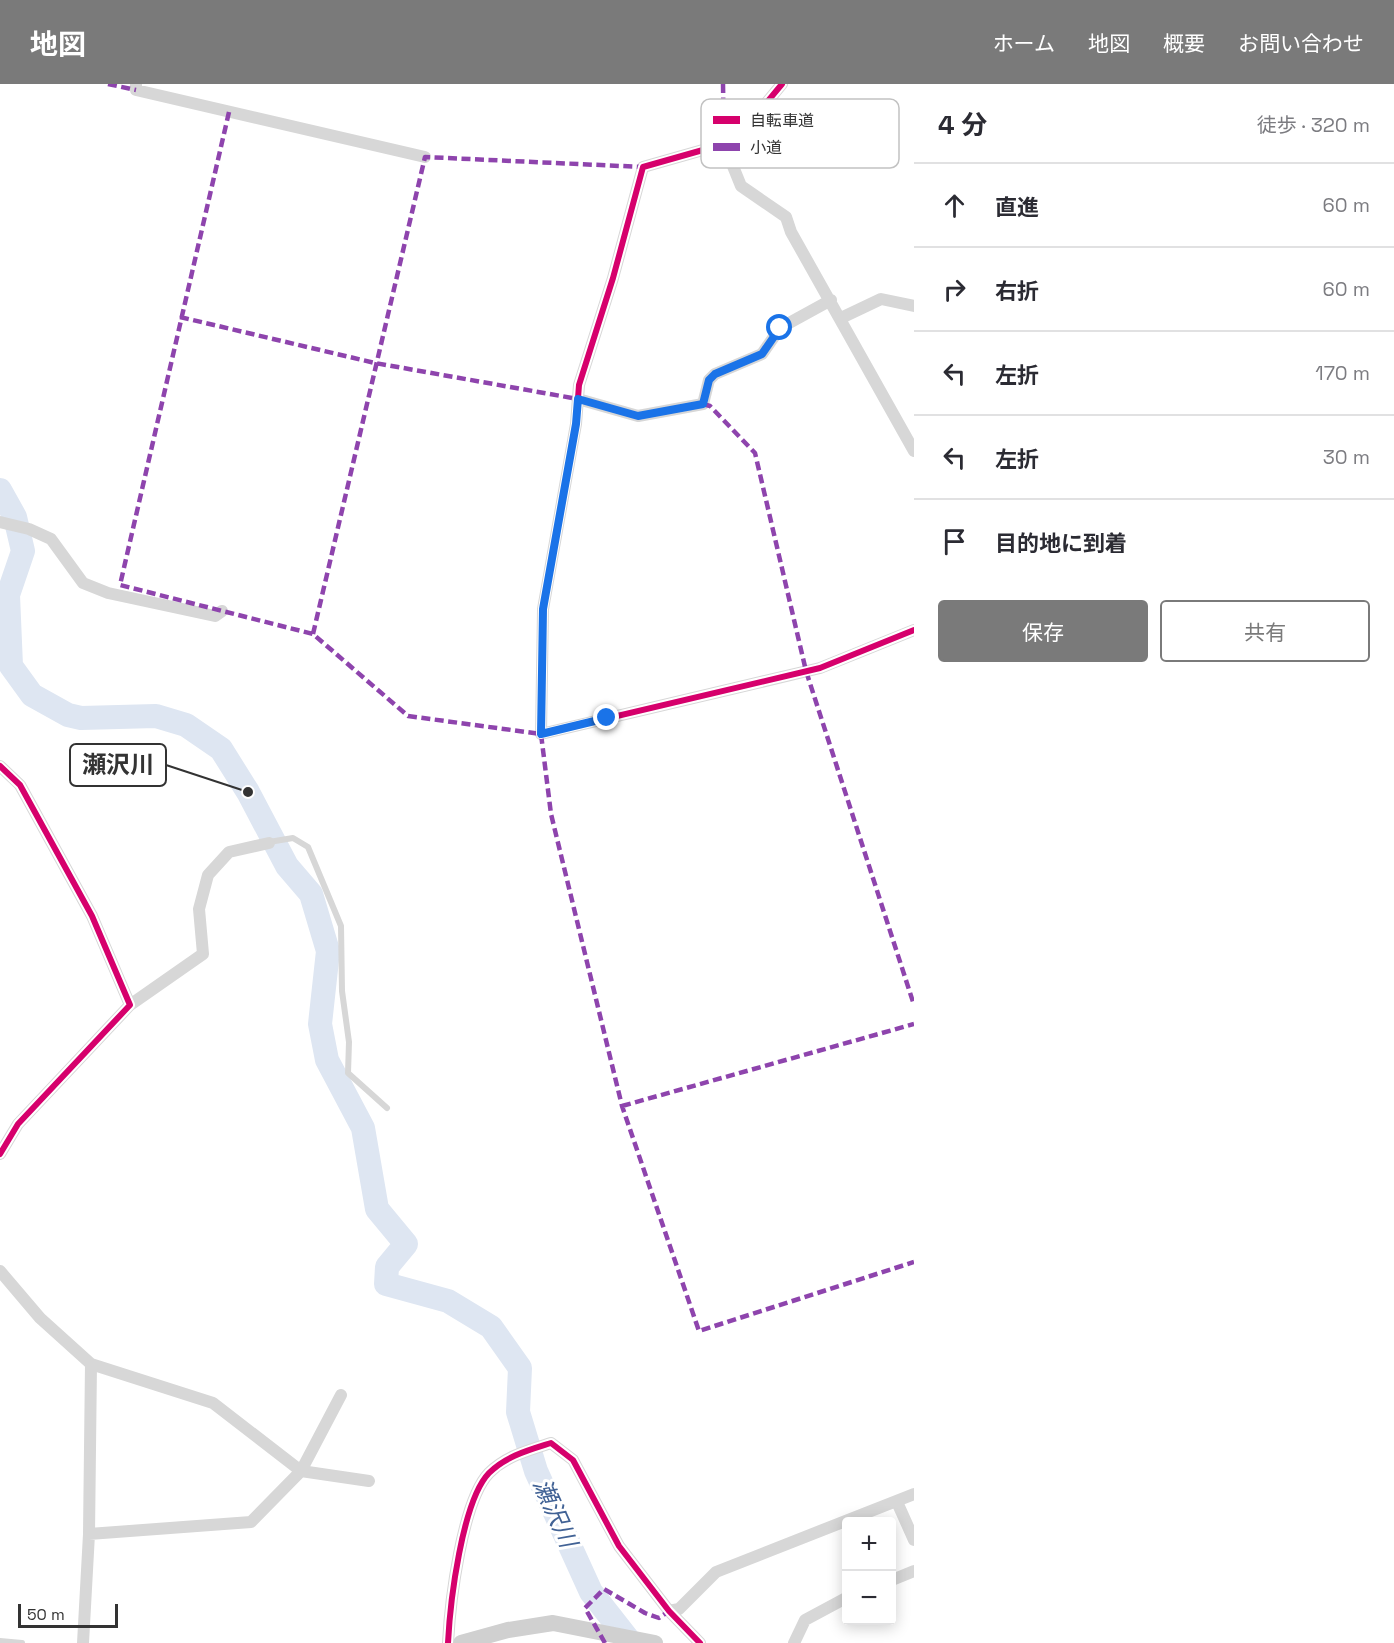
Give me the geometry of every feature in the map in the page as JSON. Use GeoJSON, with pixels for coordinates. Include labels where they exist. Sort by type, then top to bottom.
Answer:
{"type":"FeatureCollection","features":[{"type":"Feature","properties":{"kind":"main road"},"geometry":{"type":"LineString","coordinates":[[461,1643],[508,1630],[553,1623],[585,1627],[650,1641]]}},
{"type":"Feature","properties":{"kind":"street"},"geometry":{"type":"LineString","coordinates":[[136,84],[136,90],[425,157]]}},
{"type":"Feature","properties":{"kind":"street"},"geometry":{"type":"LineString","coordinates":[[770,99],[782,84]]}},
{"type":"Feature","properties":{"kind":"street"},"geometry":{"type":"LineString","coordinates":[[701,151],[643,167],[614,278],[579,384],[576,424],[543,609],[541,734],[820,668],[914,630]]}},
{"type":"Feature","properties":{"kind":"street"},"geometry":{"type":"LineString","coordinates":[[734,168],[741,186],[786,217],[792,232],[914,451]]}},
{"type":"Feature","properties":{"kind":"street"},"geometry":{"type":"LineString","coordinates":[[841,318],[881,299],[914,306]]}},
{"type":"Feature","properties":{"kind":"street"},"geometry":{"type":"LineString","coordinates":[[578,399],[638,416],[703,404],[709,380],[715,374],[762,354],[780,328],[831,300]]}},
{"type":"Feature","properties":{"kind":"street"},"geometry":{"type":"LineString","coordinates":[[5,522],[51,538],[83,583],[108,593],[215,616],[222,611]]}},
{"type":"Feature","properties":{"kind":"street"},"geometry":{"type":"LineString","coordinates":[[0,766],[20,785],[86,906],[130,1005]]}},
{"type":"Feature","properties":{"kind":"street"},"geometry":{"type":"LineString","coordinates":[[0,1154],[18,1124],[130,1005],[202,954],[198,909],[208,875],[229,852],[268,843]]}},
{"type":"Feature","properties":{"kind":"street"},"geometry":{"type":"LineString","coordinates":[[0,1271],[40,1318],[91,1364],[213,1403],[301,1472],[369,1481]]}},
{"type":"Feature","properties":{"kind":"street"},"geometry":{"type":"LineString","coordinates":[[83,1643],[89,1534],[91,1364]]}},
{"type":"Feature","properties":{"kind":"street"},"geometry":{"type":"LineString","coordinates":[[89,1534],[250,1522],[301,1472],[341,1395]]}},
{"type":"Feature","properties":{"kind":"street"},"geometry":{"type":"LineString","coordinates":[[448,1643],[450,1614],[460,1555],[476,1492],[490,1473],[517,1454],[551,1443],[573,1460],[619,1546],[669,1611],[700,1643]]}},
{"type":"Feature","properties":{"kind":"street"},"geometry":{"type":"LineString","coordinates":[[669,1611],[679,1609],[716,1572],[914,1494]]}},
{"type":"Feature","properties":{"kind":"street"},"geometry":{"type":"LineString","coordinates":[[897,1502],[914,1540]]}},
{"type":"Feature","properties":{"kind":"street"},"geometry":{"type":"LineString","coordinates":[[896,1578],[914,1571]]}},
{"type":"Feature","properties":{"kind":"street"},"geometry":{"type":"LineString","coordinates":[[794,1643],[805,1620],[842,1600]]}},
{"type":"Feature","properties":{"kind":"lane"},"geometry":{"type":"LineString","coordinates":[[268,843],[293,838],[308,847],[326,886],[341,926],[342,991],[349,1042],[348,1073],[387,1108]]}},
{"type":"Feature","properties":{"kind":"lane"},"geometry":{"type":"LineString","coordinates":[[0,1641],[22,1643]]}},
{"type":"Feature","properties":{"kind":"waterway","name":"瀬沢川"},"geometry":{"type":"LineString","coordinates":[[0,490],[15,517],[23,551],[8,595],[11,666],[32,695],[68,715],[81,718],[156,716],[186,725],[221,749],[248,792],[287,866],[311,894],[328,951],[320,1024],[327,1060],[363,1128],[377,1209],[406,1244],[387,1267],[386,1284],[448,1301],[491,1327],[520,1368],[518,1412],[536,1471],[591,1592],[631,1643]]}},
{"type":"Feature","properties":{"kind":"marked path"},"geometry":{"type":"LineString","coordinates":[[108,84],[136,90]]}},
{"type":"Feature","properties":{"kind":"marked path"},"geometry":{"type":"LineString","coordinates":[[723,84],[723,99]]}},
{"type":"Feature","properties":{"kind":"marked path"},"geometry":{"type":"LineString","coordinates":[[229,112],[120,585],[313,634],[408,716],[541,734],[551,814],[622,1106],[699,1331],[914,1262]]}},
{"type":"Feature","properties":{"kind":"marked path"},"geometry":{"type":"LineString","coordinates":[[313,634],[425,157],[643,167]]}},
{"type":"Feature","properties":{"kind":"marked path"},"geometry":{"type":"LineString","coordinates":[[180,317],[375,363],[578,399]]}},
{"type":"Feature","properties":{"kind":"marked path"},"geometry":{"type":"LineString","coordinates":[[703,404],[710,406],[755,453],[806,671],[914,1005]]}},
{"type":"Feature","properties":{"kind":"marked path"},"geometry":{"type":"LineString","coordinates":[[622,1106],[914,1024]]}},
{"type":"Feature","properties":{"kind":"marked path"},"geometry":{"type":"LineString","coordinates":[[605,1643],[585,1608],[604,1589],[645,1613],[659,1618],[669,1611]]}},
{"type":"Feature","properties":{"kind":"cycle path"},"geometry":{"type":"LineString","coordinates":[[770,99],[782,84]]}},
{"type":"Feature","properties":{"kind":"cycle path"},"geometry":{"type":"LineString","coordinates":[[701,151],[643,167],[613,278],[579,385],[576,424],[543,609],[541,734],[820,668],[914,630]]}},
{"type":"Feature","properties":{"kind":"cycle path"},"geometry":{"type":"LineString","coordinates":[[0,766],[20,785],[92,916],[130,1005],[18,1124],[0,1154]]}},
{"type":"Feature","properties":{"kind":"cycle path"},"geometry":{"type":"LineString","coordinates":[[448,1643],[451,1604],[459,1554],[471,1506],[480,1487],[489,1473],[503,1462],[518,1454],[551,1443],[573,1460],[619,1546],[669,1611],[700,1643]]}},
{"type":"Feature","properties":{"kind":"place","name":"瀬沢川"},"geometry":{"type":"Point","coordinates":[248,792]}},
{"type":"Feature","properties":{"kind":"route"},"geometry":{"type":"LineString","coordinates":[[607,718],[541,734],[543,609],[576,424],[578,399],[638,416],[703,404],[709,380],[715,374],[762,354],[780,328]]}}]}
